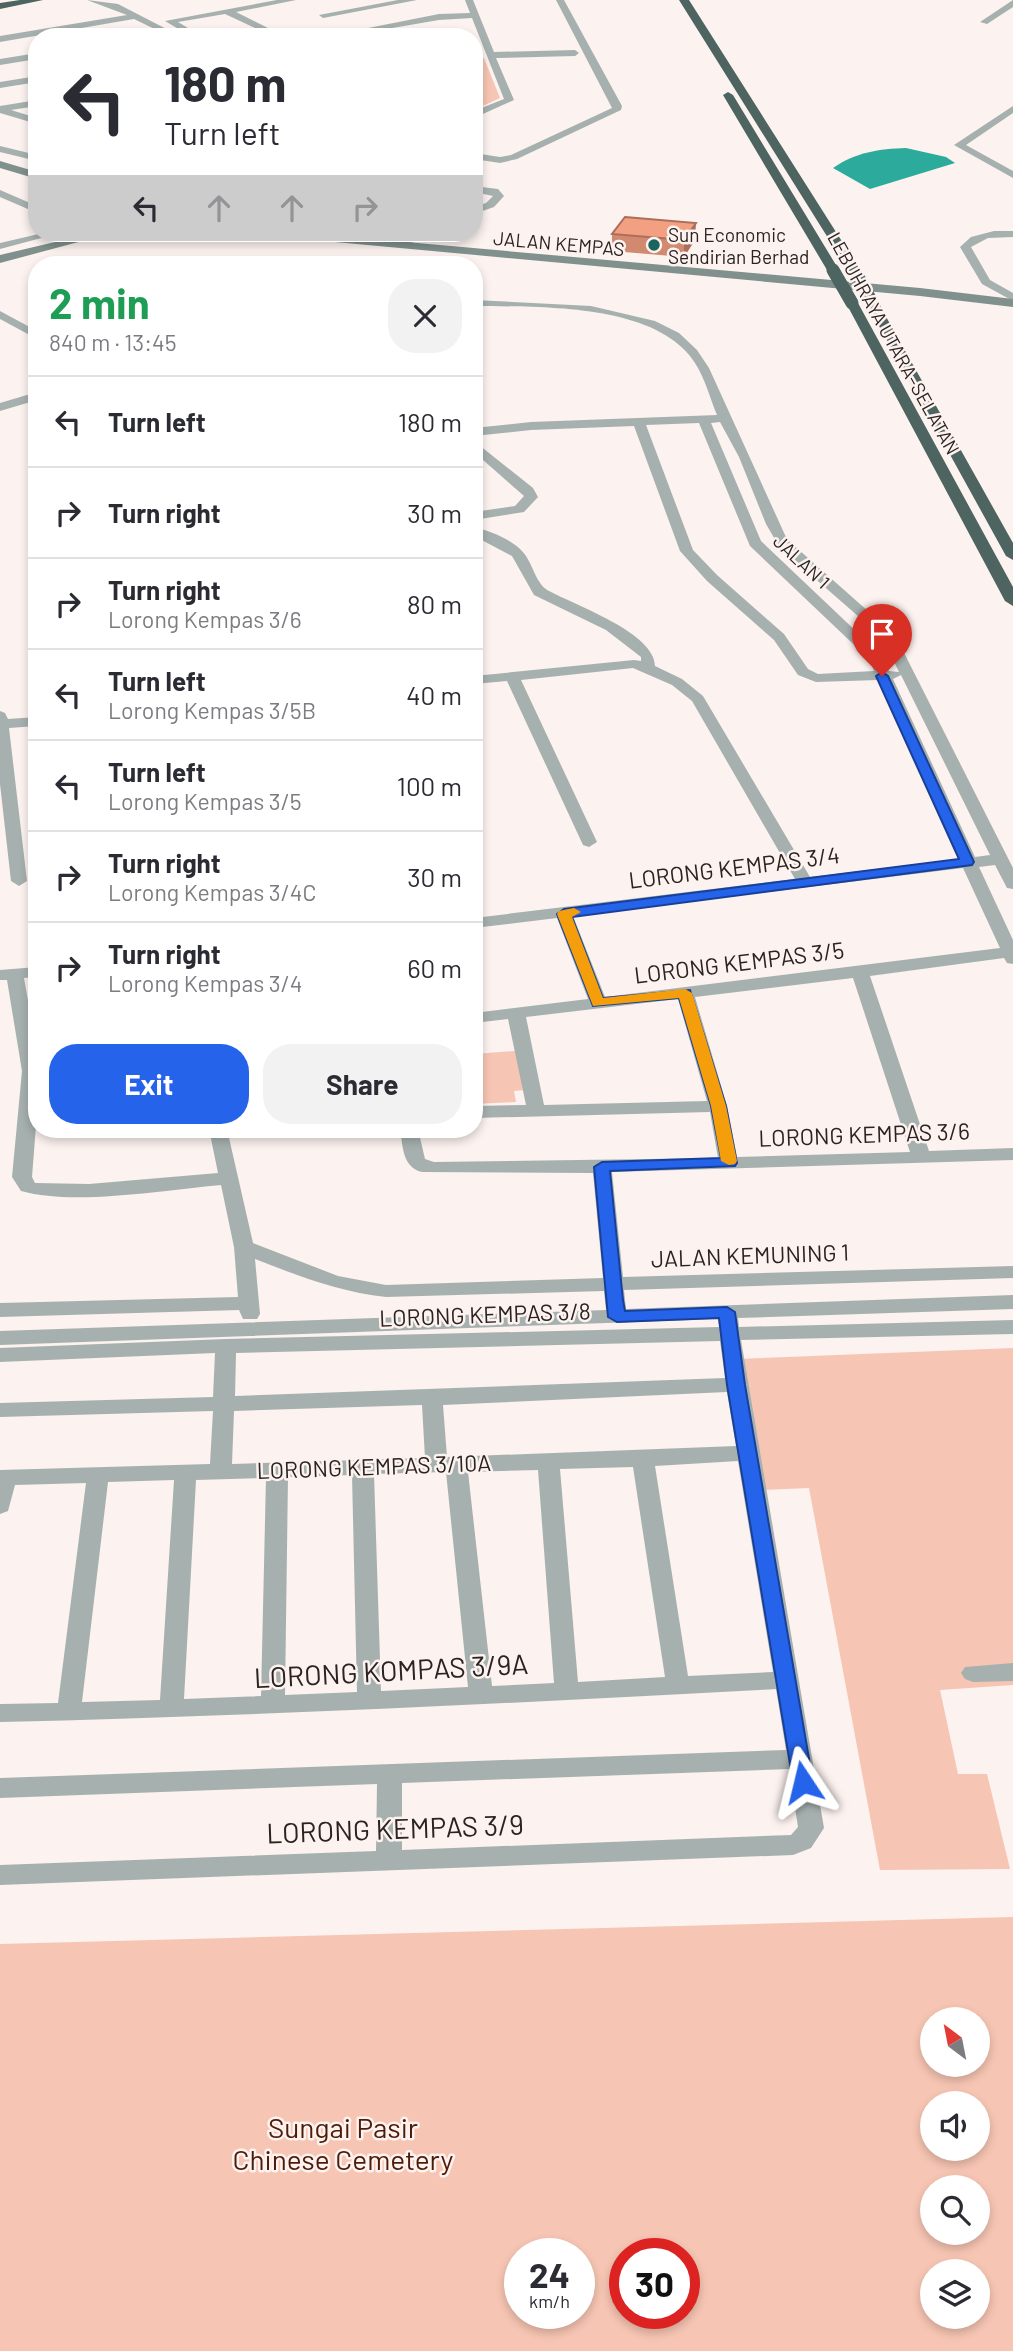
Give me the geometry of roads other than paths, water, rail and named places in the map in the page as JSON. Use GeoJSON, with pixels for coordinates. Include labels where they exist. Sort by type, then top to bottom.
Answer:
{"type":"FeatureCollection","features":[{"type":"Feature","properties":{"kind":"highway"},"geometry":{"type":"LineString","coordinates":[[0,4],[10,0]]}},
{"type":"Feature","properties":{"kind":"highway"},"geometry":{"type":"LineString","coordinates":[[0,4],[38,0]]}},
{"type":"Feature","properties":{"kind":"highway","name":"LEBUHRAYA UTARA–SELATAN"},"geometry":{"type":"LineString","coordinates":[[684,0],[856,273],[1013,556]]}},
{"type":"Feature","properties":{"kind":"highway","name":"LEBUHRAYA UTARA–SELATAN"},"geometry":{"type":"LineString","coordinates":[[719,79],[852,303],[1013,601]]}},
{"type":"Feature","properties":{"kind":"main road"},"geometry":{"type":"LineString","coordinates":[[0,164],[28,173]]}},
{"type":"Feature","properties":{"kind":"main road"},"geometry":{"type":"LineString","coordinates":[[0,259],[62,242]]}},
{"type":"Feature","properties":{"kind":"main road","name":"JALAN KEMPAS"},"geometry":{"type":"LineString","coordinates":[[362,242],[1011,299]]}},
{"type":"Feature","properties":{"kind":"street"},"geometry":{"type":"LineString","coordinates":[[91,0],[110,5],[160,28]]}},
{"type":"Feature","properties":{"kind":"street"},"geometry":{"type":"LineString","coordinates":[[65,28],[263,0]]}},
{"type":"Feature","properties":{"kind":"street"},"geometry":{"type":"LineString","coordinates":[[414,0],[318,13],[350,28],[439,16],[475,15]]}},
{"type":"Feature","properties":{"kind":"street"},"geometry":{"type":"LineString","coordinates":[[469,0],[477,28]]}},
{"type":"Feature","properties":{"kind":"street"},"geometry":{"type":"LineString","coordinates":[[548,0],[554,12]]}},
{"type":"Feature","properties":{"kind":"street"},"geometry":{"type":"LineString","coordinates":[[483,158],[514,157],[616,110],[617,106],[560,0]]}},
{"type":"Feature","properties":{"kind":"street"},"geometry":{"type":"LineString","coordinates":[[182,28],[169,21],[292,1]]}},
{"type":"Feature","properties":{"kind":"street"},"geometry":{"type":"LineString","coordinates":[[1013,3],[988,19],[1013,19]]}},
{"type":"Feature","properties":{"kind":"street"},"geometry":{"type":"LineString","coordinates":[[93,10],[125,26]]}},
{"type":"Feature","properties":{"kind":"street"},"geometry":{"type":"LineString","coordinates":[[226,11],[263,28]]}},
{"type":"Feature","properties":{"kind":"street"},"geometry":{"type":"LineString","coordinates":[[0,39],[28,34]]}},
{"type":"Feature","properties":{"kind":"street"},"geometry":{"type":"LineString","coordinates":[[483,42],[509,100],[483,111]]}},
{"type":"Feature","properties":{"kind":"street"},"geometry":{"type":"LineString","coordinates":[[570,43],[581,63]]}},
{"type":"Feature","properties":{"kind":"street"},"geometry":{"type":"LineString","coordinates":[[491,55],[575,53]]}},
{"type":"Feature","properties":{"kind":"street"},"geometry":{"type":"LineString","coordinates":[[0,62],[28,57]]}},
{"type":"Feature","properties":{"kind":"street"},"geometry":{"type":"LineString","coordinates":[[0,85],[28,80]]}},
{"type":"Feature","properties":{"kind":"street"},"geometry":{"type":"LineString","coordinates":[[486,159],[597,110],[602,103]]}},
{"type":"Feature","properties":{"kind":"street"},"geometry":{"type":"LineString","coordinates":[[0,109],[28,104]]}},
{"type":"Feature","properties":{"kind":"street"},"geometry":{"type":"LineString","coordinates":[[0,109],[28,118]]}},
{"type":"Feature","properties":{"kind":"street"},"geometry":{"type":"LineString","coordinates":[[1013,109],[959,145],[1013,175]]}},
{"type":"Feature","properties":{"kind":"street"},"geometry":{"type":"LineString","coordinates":[[1013,121],[977,146],[1013,165]]}},
{"type":"Feature","properties":{"kind":"street"},"geometry":{"type":"LineString","coordinates":[[0,149],[28,156]]}},
{"type":"Feature","properties":{"kind":"street"},"geometry":{"type":"LineString","coordinates":[[483,150],[498,153]]}},
{"type":"Feature","properties":{"kind":"street"},"geometry":{"type":"LineString","coordinates":[[999,168],[1013,165]]}},
{"type":"Feature","properties":{"kind":"street"},"geometry":{"type":"LineString","coordinates":[[483,190],[494,191],[499,196],[483,208]]}},
{"type":"Feature","properties":{"kind":"street"},"geometry":{"type":"LineString","coordinates":[[0,193],[28,206]]}},
{"type":"Feature","properties":{"kind":"street"},"geometry":{"type":"LineString","coordinates":[[1011,299],[986,282],[965,247],[970,242],[990,234],[1013,234]]}},
{"type":"Feature","properties":{"kind":"street"},"geometry":{"type":"LineString","coordinates":[[0,246],[28,239]]}},
{"type":"Feature","properties":{"kind":"street"},"geometry":{"type":"LineString","coordinates":[[403,246],[408,242]]}},
{"type":"Feature","properties":{"kind":"street"},"geometry":{"type":"LineString","coordinates":[[483,303],[615,313],[654,324],[676,335],[695,354],[746,458],[777,534],[785,545],[888,635],[1013,884]]}},
{"type":"Feature","properties":{"kind":"street"},"geometry":{"type":"LineString","coordinates":[[0,314],[28,331]]}},
{"type":"Feature","properties":{"kind":"street"},"geometry":{"type":"LineString","coordinates":[[0,407],[28,399]]}},
{"type":"Feature","properties":{"kind":"street"},"geometry":{"type":"LineString","coordinates":[[483,431],[531,426],[725,418]]}},
{"type":"Feature","properties":{"kind":"street","name":"JALAN 1"},"geometry":{"type":"LineString","coordinates":[[703,419],[755,543],[875,657],[1011,956]]}},
{"type":"Feature","properties":{"kind":"street"},"geometry":{"type":"LineString","coordinates":[[639,422],[687,551],[712,578],[779,637],[808,676],[909,675]]}},
{"type":"Feature","properties":{"kind":"street"},"geometry":{"type":"LineString","coordinates":[[483,453],[528,491],[531,497],[519,509],[483,515]]}},
{"type":"Feature","properties":{"kind":"street"},"geometry":{"type":"LineString","coordinates":[[483,534],[517,553],[523,560],[532,584],[539,592],[627,637],[648,657],[648,668]]}},
{"type":"Feature","properties":{"kind":"street"},"geometry":{"type":"LineString","coordinates":[[483,679],[623,664],[648,668],[680,684],[698,699],[805,881]]}},
{"type":"Feature","properties":{"kind":"street"},"geometry":{"type":"LineString","coordinates":[[512,676],[589,842]]}},
{"type":"Feature","properties":{"kind":"street"},"geometry":{"type":"LineString","coordinates":[[19,881],[1,720],[28,721]]}},
{"type":"Feature","properties":{"kind":"street","name":"LORONG KEMPAS 3/4"},"geometry":{"type":"LineString","coordinates":[[483,922],[1001,859]]}},
{"type":"Feature","properties":{"kind":"street"},"geometry":{"type":"LineString","coordinates":[[564,914],[598,1003]]}},
{"type":"Feature","properties":{"kind":"street","name":"LORONG KEMPAS 3/5"},"geometry":{"type":"LineString","coordinates":[[483,1017],[1011,956]]}},
{"type":"Feature","properties":{"kind":"street"},"geometry":{"type":"LineString","coordinates":[[860,972],[921,1157]]}},
{"type":"Feature","properties":{"kind":"street"},"geometry":{"type":"LineString","coordinates":[[28,973],[8,975],[28,1058]]}},
{"type":"Feature","properties":{"kind":"street"},"geometry":{"type":"LineString","coordinates":[[685,993],[718,1106],[729,1163]]}},
{"type":"Feature","properties":{"kind":"street"},"geometry":{"type":"LineString","coordinates":[[516,1013],[536,1111]]}},
{"type":"Feature","properties":{"kind":"street"},"geometry":{"type":"LineString","coordinates":[[28,1106],[22,1177],[28,1187],[43,1191],[89,1190],[230,1178]]}},
{"type":"Feature","properties":{"kind":"street"},"geometry":{"type":"LineString","coordinates":[[483,1112],[718,1106]]}},
{"type":"Feature","properties":{"kind":"street"},"geometry":{"type":"LineString","coordinates":[[220,1138],[244,1247],[250,1303],[249,1329]]}},
{"type":"Feature","properties":{"kind":"street","name":"LORONG KEMPAS 3/6"},"geometry":{"type":"LineString","coordinates":[[411,1138],[416,1162],[427,1168],[602,1167],[1013,1154]]}},
{"type":"Feature","properties":{"kind":"street"},"geometry":{"type":"LineString","coordinates":[[602,1167],[617,1317]]}},
{"type":"Feature","properties":{"kind":"street","name":"JALAN KEMUNING 1"},"geometry":{"type":"LineString","coordinates":[[244,1247],[354,1289],[386,1291],[1013,1272]]}},
{"type":"Feature","properties":{"kind":"street"},"geometry":{"type":"LineString","coordinates":[[0,1338],[617,1317],[728,1322],[1013,1302]]}},
{"type":"Feature","properties":{"kind":"street"},"geometry":{"type":"LineString","coordinates":[[0,1311],[250,1303]]}},
{"type":"Feature","properties":{"kind":"street"},"geometry":{"type":"LineString","coordinates":[[0,1788],[799,1759],[736,1385],[728,1322]]}},
{"type":"Feature","properties":{"kind":"street","name":"LORONG KEMPAS 3/8"},"geometry":{"type":"LineString","coordinates":[[0,1355],[728,1322],[1013,1327]]}},
{"type":"Feature","properties":{"kind":"street"},"geometry":{"type":"LineString","coordinates":[[220,1471],[226,1346]]}},
{"type":"Feature","properties":{"kind":"street"},"geometry":{"type":"LineString","coordinates":[[0,1410],[432,1398],[736,1385]]}},
{"type":"Feature","properties":{"kind":"street"},"geometry":{"type":"LineString","coordinates":[[432,1398],[446,1464],[481,1697]]}},
{"type":"Feature","properties":{"kind":"street","name":"LORONG KEMPAS 3/10A"},"geometry":{"type":"LineString","coordinates":[[2,1478],[643,1459],[748,1453]]}},
{"type":"Feature","properties":{"kind":"street"},"geometry":{"type":"LineString","coordinates":[[643,1459],[678,1686]]}},
{"type":"Feature","properties":{"kind":"street"},"geometry":{"type":"LineString","coordinates":[[548,1461],[567,1690]]}},
{"type":"Feature","properties":{"kind":"street"},"geometry":{"type":"LineString","coordinates":[[363,1467],[369,1701]]}},
{"type":"Feature","properties":{"kind":"street"},"geometry":{"type":"LineString","coordinates":[[273,1705],[277,1470]]}},
{"type":"Feature","properties":{"kind":"street"},"geometry":{"type":"LineString","coordinates":[[171,1710],[185,1473]]}},
{"type":"Feature","properties":{"kind":"street"},"geometry":{"type":"LineString","coordinates":[[69,1712],[98,1474]]}},
{"type":"Feature","properties":{"kind":"street"},"geometry":{"type":"LineString","coordinates":[[0,1506],[2,1478]]}},
{"type":"Feature","properties":{"kind":"street"},"geometry":{"type":"LineString","coordinates":[[973,1673],[1013,1672]]}},
{"type":"Feature","properties":{"kind":"street","name":"LORONG KOMPAS 3/9A"},"geometry":{"type":"LineString","coordinates":[[0,1713],[171,1710],[481,1697],[567,1690],[785,1680]]}},
{"type":"Feature","properties":{"kind":"street","name":"LORONG KEMPAS 3/9"},"geometry":{"type":"LineString","coordinates":[[0,1875],[793,1845],[802,1841],[811,1828],[799,1759]]}},
{"type":"Feature","properties":{"kind":"street"},"geometry":{"type":"LineString","coordinates":[[389,1860],[390,1774]]}},
{"type":"Feature","properties":{"kind":"water"},"geometry":{"type":"Polygon","coordinates":[[[906,148],[946,157],[955,163],[870,189],[833,168],[868,152],[906,148]]]}},
{"type":"Feature","properties":{"kind":"place","name":"Sun Economic Sendirian Berhad"},"geometry":{"type":"Point","coordinates":[654,245]}},
{"type":"Feature","properties":{"kind":"park label","name":"Sungai Pasir Chinese Cemetery"},"geometry":{"type":"Point","coordinates":[343,2143]}}]}
